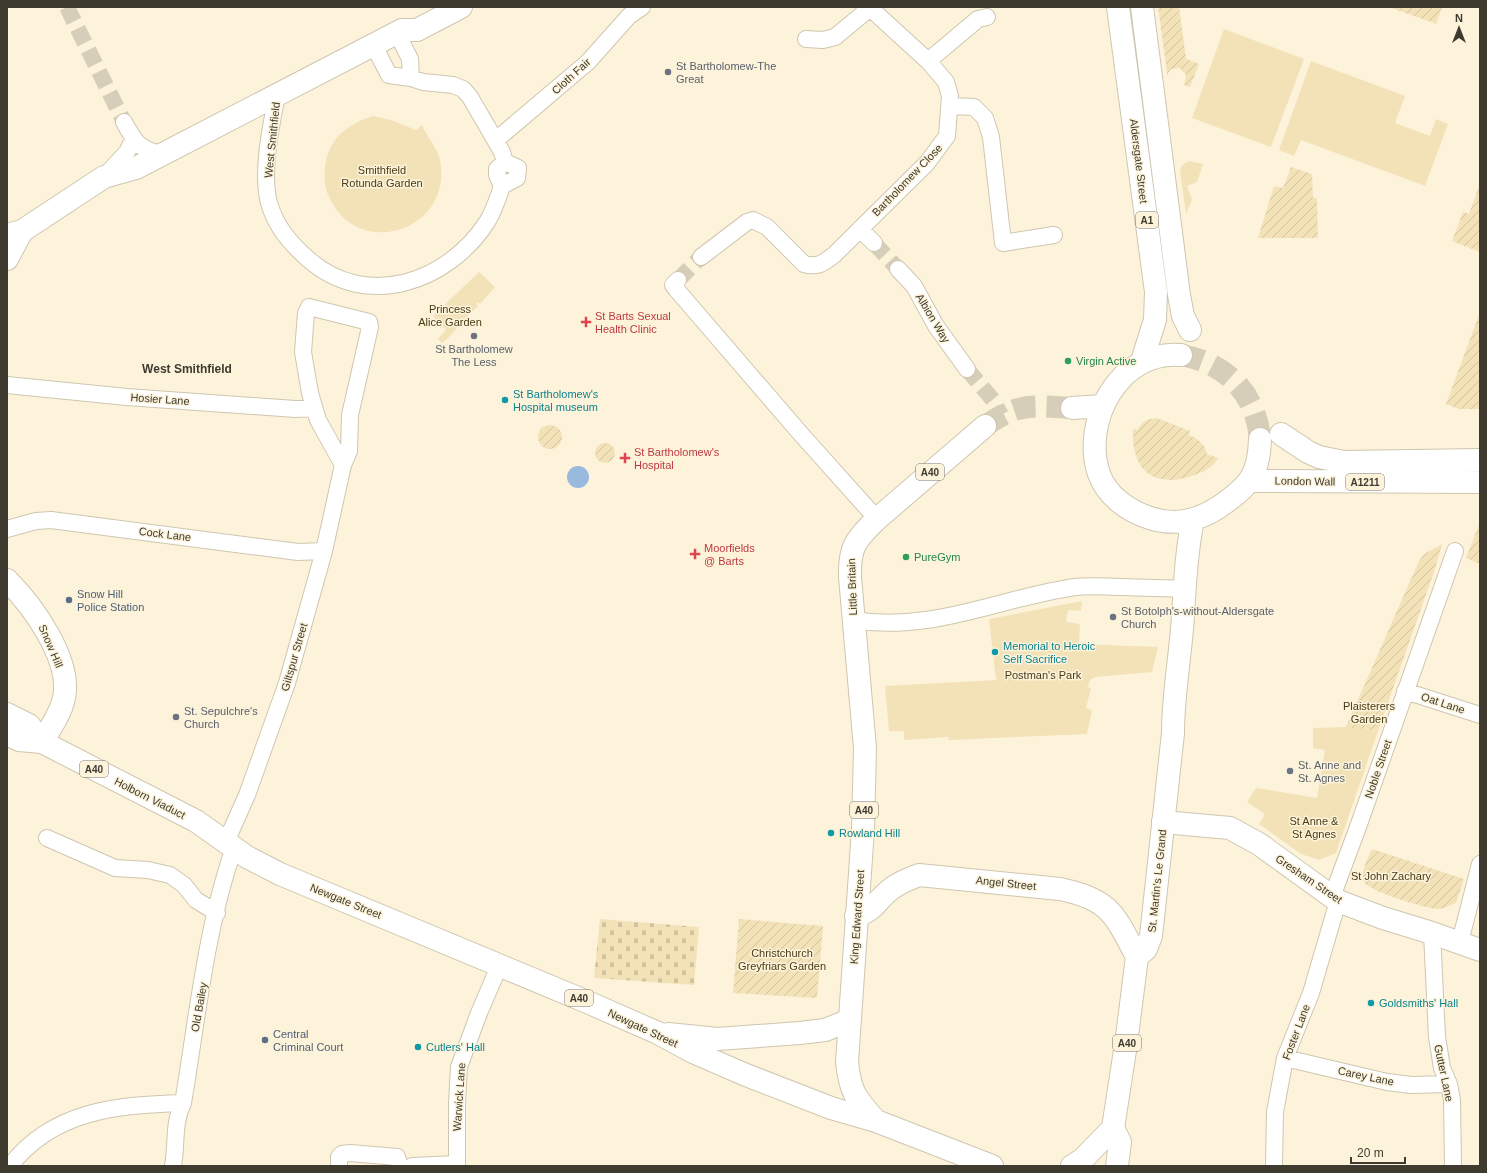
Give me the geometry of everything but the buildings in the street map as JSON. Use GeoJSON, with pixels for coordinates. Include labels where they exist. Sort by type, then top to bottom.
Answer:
{"type":"FeatureCollection","features":[{"type":"Feature","properties":{"kind":"main road","name":"West Smithfield"},"geometry":{"type":"LineString","coordinates":[[14,233],[104,177],[136,168],[405,30],[417,30],[461,7]]}},
{"type":"Feature","properties":{"kind":"main road","name":"Aldersgate Street"},"geometry":{"type":"LineString","coordinates":[[1118,7],[1156,292],[1156,320],[1142,361]]}},
{"type":"Feature","properties":{"kind":"main road","name":"Aldersgate Street"},"geometry":{"type":"LineString","coordinates":[[1142,7],[1179,295],[1183,316],[1190,330]]}},
{"type":"Feature","properties":{"kind":"main road"},"geometry":{"type":"LineString","coordinates":[[7,259],[14,233]]}},
{"type":"Feature","properties":{"kind":"main road"},"geometry":{"type":"LineString","coordinates":[[1181,355],[1166,354],[1142,361],[1121,379],[1109,393],[1102,406],[1096,430],[1095,459],[1100,475],[1116,499],[1125,507],[1154,520],[1171,522],[1193,520],[1226,502],[1249,481]]}},
{"type":"Feature","properties":{"kind":"main road"},"geometry":{"type":"LineString","coordinates":[[1072,408],[1102,406]]}},
{"type":"Feature","properties":{"kind":"main road","name":"A40"},"geometry":{"type":"LineString","coordinates":[[877,519],[985,426]]}},
{"type":"Feature","properties":{"kind":"main road","name":"London Wall"},"geometry":{"type":"LineString","coordinates":[[1480,460],[1344,462],[1319,457],[1270,436],[1249,481],[1480,482]]}},
{"type":"Feature","properties":{"kind":"main road","name":"Little Britain"},"geometry":{"type":"LineString","coordinates":[[853,620],[850,555],[863,532],[877,519]]}},
{"type":"Feature","properties":{"kind":"main road","name":"A40"},"geometry":{"type":"LineString","coordinates":[[1185,589],[1188,544],[1193,520]]}},
{"type":"Feature","properties":{"kind":"main road","name":"Snow Hill"},"geometry":{"type":"LineString","coordinates":[[7,580],[34,610],[46,630],[58,658],[64,678],[65,690],[62,705],[42,742]]}},
{"type":"Feature","properties":{"kind":"main road","name":"St. Martin's Le Grand"},"geometry":{"type":"LineString","coordinates":[[1113,1128],[1137,958],[1146,949],[1151,936],[1181,644],[1185,589]]}},
{"type":"Feature","properties":{"kind":"main road","name":"King Edward Street"},"geometry":{"type":"LineString","coordinates":[[850,1020],[863,829],[865,748],[853,620]]}},
{"type":"Feature","properties":{"kind":"main road","name":"Holborn Viaduct"},"geometry":{"type":"LineString","coordinates":[[7,714],[29,725],[42,742]]}},
{"type":"Feature","properties":{"kind":"main road","name":"Holborn Viaduct"},"geometry":{"type":"LineString","coordinates":[[7,734],[19,740],[42,742],[196,821],[230,845]]}},
{"type":"Feature","properties":{"kind":"main road","name":"Gresham Street"},"geometry":{"type":"LineString","coordinates":[[1163,822],[1200,826],[1216,826],[1242,833],[1335,899],[1382,918],[1460,942],[1480,950]]}},
{"type":"Feature","properties":{"kind":"main road","name":"Newgate Street"},"geometry":{"type":"LineString","coordinates":[[230,845],[280,874],[500,964],[658,1033],[693,1052],[746,1075],[831,1108],[876,1121],[992,1166]]}},
{"type":"Feature","properties":{"kind":"main road","name":"Angel Street"},"geometry":{"type":"LineString","coordinates":[[856,916],[869,911],[890,890],[903,881],[919,875],[1060,888],[1080,893],[1094,899],[1109,910],[1137,958]]}},
{"type":"Feature","properties":{"kind":"main road","name":"A40"},"geometry":{"type":"LineString","coordinates":[[658,1033],[718,1039],[814,1032],[839,1026],[850,1020]]}},
{"type":"Feature","properties":{"kind":"main road","name":"A40"},"geometry":{"type":"LineString","coordinates":[[850,1020],[847,1062],[851,1088],[861,1104],[876,1121]]}},
{"type":"Feature","properties":{"kind":"main road"},"geometry":{"type":"LineString","coordinates":[[1072,1166],[1083,1159],[1113,1128],[1120,1142],[1117,1166]]}},
{"type":"Feature","properties":{"kind":"street","name":"Bartholomew Close"},"geometry":{"type":"LineString","coordinates":[[701,257],[747,222],[753,220],[767,226],[804,264],[820,266],[834,255],[927,163],[942,145],[947,136],[950,96],[946,82],[928,61],[870,8],[835,37],[823,40],[806,39]]}},
{"type":"Feature","properties":{"kind":"street","name":"Cloth Fair"},"geometry":{"type":"LineString","coordinates":[[496,140],[588,62],[636,12]]}},
{"type":"Feature","properties":{"kind":"street"},"geometry":{"type":"LineString","coordinates":[[928,61],[978,19],[987,17]]}},
{"type":"Feature","properties":{"kind":"street"},"geometry":{"type":"LineString","coordinates":[[397,34],[410,59],[411,78]]}},
{"type":"Feature","properties":{"kind":"street","name":"West Smithfield"},"geometry":{"type":"LineString","coordinates":[[277,95],[267,169],[269,203],[277,223],[290,243],[316,266],[339,279],[378,287],[392,286],[418,280],[442,268],[472,243],[487,223],[502,186],[497,175],[497,169],[505,162],[496,140],[470,97],[463,89],[453,85],[423,82],[411,78],[389,75],[374,46]]}},
{"type":"Feature","properties":{"kind":"street"},"geometry":{"type":"LineString","coordinates":[[950,106],[974,107],[985,118],[991,138],[1003,243],[1054,235]]}},
{"type":"Feature","properties":{"kind":"street"},"geometry":{"type":"LineString","coordinates":[[124,122],[133,140],[148,152],[162,154]]}},
{"type":"Feature","properties":{"kind":"street","name":"West Smithfield"},"geometry":{"type":"LineString","coordinates":[[104,177],[127,152],[133,140]]}},
{"type":"Feature","properties":{"kind":"street"},"geometry":{"type":"LineString","coordinates":[[860,229],[874,243]]}},
{"type":"Feature","properties":{"kind":"street","name":"Albion Way"},"geometry":{"type":"LineString","coordinates":[[898,269],[914,286],[936,326],[966,369]]}},
{"type":"Feature","properties":{"kind":"street"},"geometry":{"type":"LineString","coordinates":[[678,280],[673,285],[676,289],[800,433],[877,519]]}},
{"type":"Feature","properties":{"kind":"street"},"geometry":{"type":"LineString","coordinates":[[309,307],[370,322],[367,346],[350,415],[349,451],[343,465],[318,420],[314,408],[303,352],[307,308],[309,307]]}},
{"type":"Feature","properties":{"kind":"street","name":"Hosier Lane"},"geometry":{"type":"LineString","coordinates":[[7,385],[127,397],[295,409],[314,408]]}},
{"type":"Feature","properties":{"kind":"street","name":"Giltspur Street"},"geometry":{"type":"LineString","coordinates":[[230,845],[287,683],[324,551],[343,465]]}},
{"type":"Feature","properties":{"kind":"street","name":"Cock Lane"},"geometry":{"type":"LineString","coordinates":[[7,529],[36,521],[51,520],[298,552],[324,551]]}},
{"type":"Feature","properties":{"kind":"street","name":"Noble Street"},"geometry":{"type":"LineString","coordinates":[[1335,899],[1358,827],[1455,551]]}},
{"type":"Feature","properties":{"kind":"street","name":"Little Britain"},"geometry":{"type":"LineString","coordinates":[[853,620],[902,623],[924,622],[975,612],[1027,597],[1076,587],[1185,589]]}},
{"type":"Feature","properties":{"kind":"street","name":"Oat Lane"},"geometry":{"type":"LineString","coordinates":[[1405,691],[1480,715]]}},
{"type":"Feature","properties":{"kind":"street"},"geometry":{"type":"LineString","coordinates":[[47,838],[114,868],[148,870],[170,875],[184,885],[196,900],[217,913]]}},
{"type":"Feature","properties":{"kind":"street","name":"Old Bailey"},"geometry":{"type":"LineString","coordinates":[[173,1166],[176,1149],[177,1114],[183,1103],[211,935],[217,913],[230,845]]}},
{"type":"Feature","properties":{"kind":"street"},"geometry":{"type":"LineString","coordinates":[[1460,942],[1480,864]]}},
{"type":"Feature","properties":{"kind":"street","name":"Foster Lane"},"geometry":{"type":"LineString","coordinates":[[1274,1166],[1275,1112],[1286,1058],[1311,994],[1335,899]]}},
{"type":"Feature","properties":{"kind":"street","name":"Gutter Lane"},"geometry":{"type":"LineString","coordinates":[[1432,933],[1437,1037],[1442,1068],[1449,1084],[1452,1100],[1453,1166]]}},
{"type":"Feature","properties":{"kind":"street","name":"Warwick Lane"},"geometry":{"type":"LineString","coordinates":[[457,1165],[457,1103],[459,1067],[478,1013],[500,964]]}},
{"type":"Feature","properties":{"kind":"street","name":"Carey Lane"},"geometry":{"type":"LineString","coordinates":[[1286,1058],[1387,1082],[1411,1085],[1449,1084]]}},
{"type":"Feature","properties":{"kind":"street"},"geometry":{"type":"LineString","coordinates":[[10,1166],[36,1138],[64,1122],[92,1113],[122,1106],[183,1103]]}},
{"type":"Feature","properties":{"kind":"street"},"geometry":{"type":"LineString","coordinates":[[339,1166],[339,1157],[342,1154],[350,1153],[397,1158],[400,1166]]}},
{"type":"Feature","properties":{"kind":"street"},"geometry":{"type":"LineString","coordinates":[[412,1166],[457,1165]]}},
{"type":"Feature","properties":{"kind":"green space"},"geometry":{"type":"Polygon","coordinates":[[[1158,7],[1179,7],[1186,59],[1199,64],[1190,87],[1184,85],[1186,75],[1180,68],[1171,69],[1168,73],[1168,79],[1158,7]]]}},
{"type":"Feature","properties":{"kind":"green space"},"geometry":{"type":"Polygon","coordinates":[[[1389,7],[1442,7],[1436,24],[1389,7]]]}},
{"type":"Feature","properties":{"kind":"green space"},"geometry":{"type":"Polygon","coordinates":[[[1224,29],[1304,59],[1271,147],[1192,118],[1224,29]]]}},
{"type":"Feature","properties":{"kind":"green space"},"geometry":{"type":"Polygon","coordinates":[[[1311,61],[1405,96],[1395,123],[1430,136],[1436,119],[1448,124],[1425,186],[1301,140],[1294,156],[1279,150],[1311,61]]]}},
{"type":"Feature","properties":{"kind":"green space","name":"Smithfield Rotunda Garden"},"geometry":{"type":"Polygon","coordinates":[[[373,116],[391,120],[416,130],[422,125],[440,160],[441,166],[439,189],[431,207],[417,221],[399,230],[380,232],[361,228],[343,218],[330,199],[325,186],[325,166],[332,144],[349,127],[357,122],[373,116]]]}},
{"type":"Feature","properties":{"kind":"green space"},"geometry":{"type":"Polygon","coordinates":[[[1189,161],[1203,164],[1197,182],[1187,186],[1192,200],[1186,214],[1180,170],[1182,165],[1189,161]]]}},
{"type":"Feature","properties":{"kind":"green space"},"geometry":{"type":"Polygon","coordinates":[[[1291,167],[1312,174],[1313,198],[1317,198],[1318,238],[1258,238],[1274,186],[1283,188],[1291,167]]]}},
{"type":"Feature","properties":{"kind":"green space"},"geometry":{"type":"Polygon","coordinates":[[[1480,183],[1480,252],[1452,241],[1463,212],[1469,214],[1480,183]]]}},
{"type":"Feature","properties":{"kind":"green space","name":"Princess Alice Garden"},"geometry":{"type":"Polygon","coordinates":[[[479,272],[495,287],[480,304],[478,302],[476,304],[478,306],[473,311],[470,310],[471,312],[464,320],[461,320],[463,322],[458,327],[457,326],[450,336],[449,334],[449,337],[442,343],[438,339],[446,330],[433,316],[479,272]]]}},
{"type":"Feature","properties":{"kind":"green space"},"geometry":{"type":"Polygon","coordinates":[[[1480,312],[1480,409],[1459,409],[1446,404],[1480,312]]]}},
{"type":"Feature","properties":{"kind":"green space"},"geometry":{"type":"Polygon","coordinates":[[[1157,418],[1190,431],[1189,435],[1201,442],[1207,454],[1218,458],[1216,462],[1210,467],[1192,476],[1178,479],[1166,480],[1155,477],[1147,472],[1140,465],[1136,455],[1133,443],[1133,429],[1137,430],[1141,424],[1146,421],[1157,418]]]}},
{"type":"Feature","properties":{"kind":"green space"},"geometry":{"type":"Polygon","coordinates":[[[550,425],[558,429],[562,437],[558,445],[550,449],[542,445],[538,437],[542,429],[550,425]]]}},
{"type":"Feature","properties":{"kind":"green space"},"geometry":{"type":"Polygon","coordinates":[[[605,443],[612,446],[615,453],[612,460],[605,463],[598,460],[595,453],[598,446],[605,443]]]}},
{"type":"Feature","properties":{"kind":"green space"},"geometry":{"type":"Polygon","coordinates":[[[1480,522],[1480,564],[1466,558],[1480,522]]]}},
{"type":"Feature","properties":{"kind":"green space","name":"Plaisterers Garden"},"geometry":{"type":"Polygon","coordinates":[[[1442,544],[1435,569],[1378,731],[1346,727],[1418,563],[1424,554],[1442,544]]]}},
{"type":"Feature","properties":{"kind":"green space","name":"Postman's Park"},"geometry":{"type":"Polygon","coordinates":[[[1082,601],[1081,611],[1068,610],[1066,622],[1080,624],[1079,644],[1158,647],[1152,672],[1095,677],[1090,680],[1088,687],[1091,688],[1086,708],[1092,710],[1087,734],[949,740],[948,737],[904,740],[904,731],[889,731],[885,686],[996,680],[989,619],[1082,601]]]}},
{"type":"Feature","properties":{"kind":"green space","name":"St Anne & St Agnes"},"geometry":{"type":"Polygon","coordinates":[[[1347,727],[1378,731],[1336,853],[1319,860],[1301,854],[1259,824],[1265,814],[1247,802],[1256,788],[1317,798],[1325,750],[1313,748],[1313,728],[1347,727]]]}},
{"type":"Feature","properties":{"kind":"green space","name":"St John Zachary"},"geometry":{"type":"Polygon","coordinates":[[[1372,849],[1464,879],[1456,903],[1443,908],[1432,908],[1398,899],[1368,886],[1364,882],[1363,874],[1372,849]]]}},
{"type":"Feature","properties":{"kind":"green space"},"geometry":{"type":"Polygon","coordinates":[[[600,919],[699,927],[694,985],[594,978],[600,919]]]}},
{"type":"Feature","properties":{"kind":"green space","name":"Christchurch Greyfriars Garden"},"geometry":{"type":"Polygon","coordinates":[[[739,919],[823,926],[817,998],[733,993],[739,919]]]}},
{"type":"Feature","properties":{"kind":"water"},"geometry":{"type":"Polygon","coordinates":[[[578,466],[582,467],[588,473],[588,481],[582,487],[578,488],[574,487],[568,481],[567,477],[568,473],[574,467],[578,466]]]}},
{"type":"Feature","properties":{"kind":"tunnel"},"geometry":{"type":"LineString","coordinates":[[67,7],[124,122]]}},
{"type":"Feature","properties":{"kind":"tunnel"},"geometry":{"type":"LineString","coordinates":[[874,243],[898,269]]}},
{"type":"Feature","properties":{"kind":"tunnel"},"geometry":{"type":"LineString","coordinates":[[678,280],[701,257]]}},
{"type":"Feature","properties":{"kind":"tunnel"},"geometry":{"type":"LineString","coordinates":[[1181,355],[1197,359],[1211,365],[1236,382],[1252,407],[1257,422],[1260,439]]}},
{"type":"Feature","properties":{"kind":"tunnel"},"geometry":{"type":"LineString","coordinates":[[967,369],[993,400],[1001,415]]}},
{"type":"Feature","properties":{"kind":"tunnel"},"geometry":{"type":"LineString","coordinates":[[985,426],[997,418],[1017,409],[1026,407],[1036,406],[1072,408]]}},
{"type":"Feature","properties":{"kind":"place","name":"St Bartholomew-The Great"},"geometry":{"type":"Point","coordinates":[668,72]}},
{"type":"Feature","properties":{"kind":"place","name":"St Barts Sexual Health Clinic"},"geometry":{"type":"Point","coordinates":[586,322]}},
{"type":"Feature","properties":{"kind":"place","name":"St Bartholomew The Less"},"geometry":{"type":"Point","coordinates":[474,336]}},
{"type":"Feature","properties":{"kind":"place","name":"Virgin Active"},"geometry":{"type":"Point","coordinates":[1068,361]}},
{"type":"Feature","properties":{"kind":"place","name":"St Bartholomew's Hospital museum"},"geometry":{"type":"Point","coordinates":[505,400]}},
{"type":"Feature","properties":{"kind":"place","name":"St Bartholomew's Hospital"},"geometry":{"type":"Point","coordinates":[625,458]}},
{"type":"Feature","properties":{"kind":"place","name":"Moorfields @ Barts"},"geometry":{"type":"Point","coordinates":[695,554]}},
{"type":"Feature","properties":{"kind":"place","name":"PureGym"},"geometry":{"type":"Point","coordinates":[906,557]}},
{"type":"Feature","properties":{"kind":"place","name":"Snow Hill Police Station"},"geometry":{"type":"Point","coordinates":[69,600]}},
{"type":"Feature","properties":{"kind":"place","name":"St Botolph's-without-Aldersgate Church"},"geometry":{"type":"Point","coordinates":[1113,617]}},
{"type":"Feature","properties":{"kind":"place","name":"Memorial to Heroic Self Sacrifice"},"geometry":{"type":"Point","coordinates":[995,652]}},
{"type":"Feature","properties":{"kind":"place","name":"St. Sepulchre's Church"},"geometry":{"type":"Point","coordinates":[176,717]}},
{"type":"Feature","properties":{"kind":"place","name":"St. Anne and St. Agnes"},"geometry":{"type":"Point","coordinates":[1290,771]}},
{"type":"Feature","properties":{"kind":"place","name":"Rowland Hill"},"geometry":{"type":"Point","coordinates":[831,833]}},
{"type":"Feature","properties":{"kind":"place","name":"Goldsmiths' Hall"},"geometry":{"type":"Point","coordinates":[1371,1003]}},
{"type":"Feature","properties":{"kind":"place","name":"Central Criminal Court"},"geometry":{"type":"Point","coordinates":[265,1040]}},
{"type":"Feature","properties":{"kind":"place","name":"Cutlers' Hall"},"geometry":{"type":"Point","coordinates":[418,1047]}},
{"type":"Feature","properties":{"kind":"district","name":"West Smithfield"},"geometry":{"type":"Point","coordinates":[187,369]}}]}
